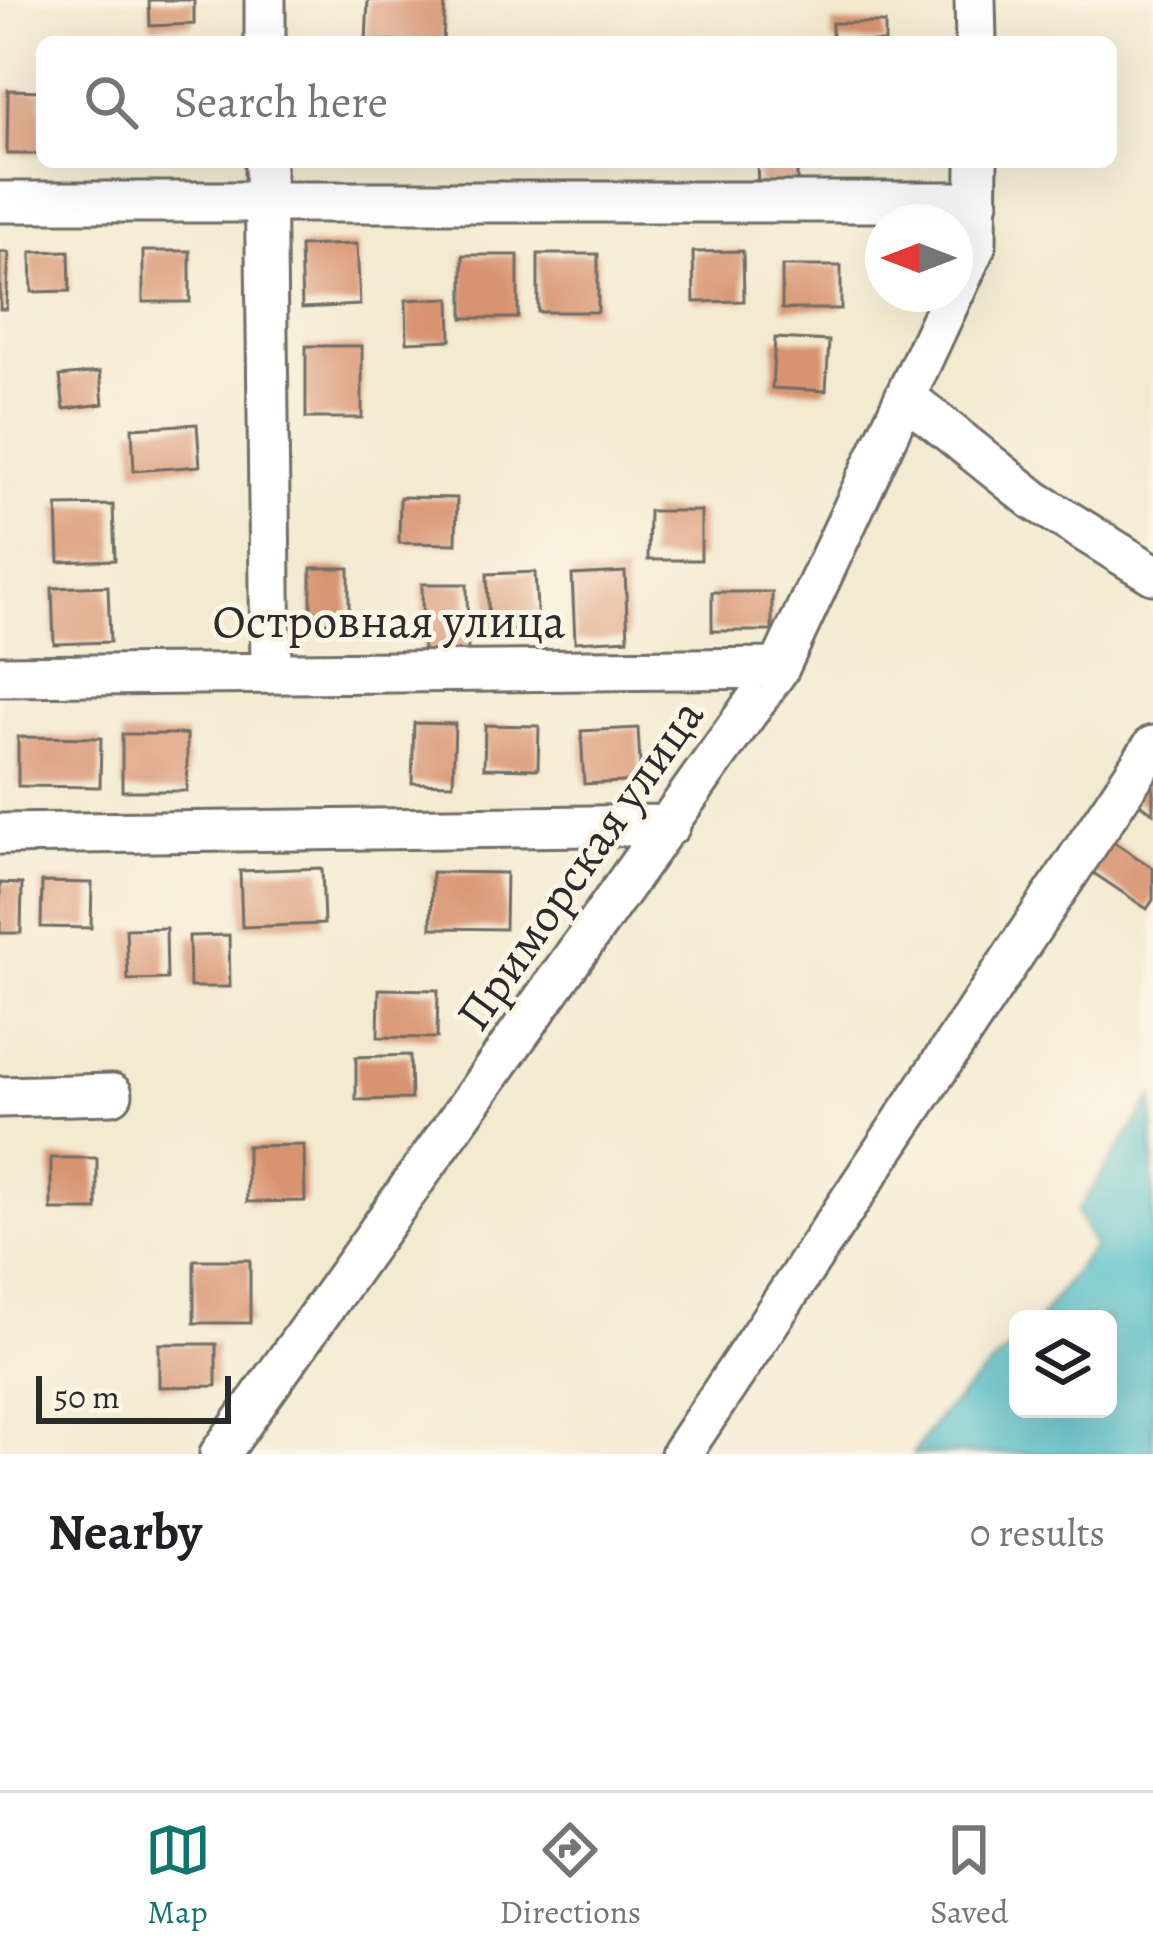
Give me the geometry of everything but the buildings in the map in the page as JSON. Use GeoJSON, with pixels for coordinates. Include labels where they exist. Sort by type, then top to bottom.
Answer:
{"type":"FeatureCollection","features":[{"type":"Feature","properties":{"kind":"street"},"geometry":{"type":"LineString","coordinates":[[265,0],[265,36]]}},
{"type":"Feature","properties":{"kind":"street"},"geometry":{"type":"LineString","coordinates":[[975,0],[976,36]]}},
{"type":"Feature","properties":{"kind":"street"},"geometry":{"type":"LineString","coordinates":[[265,168],[271,670]]}},
{"type":"Feature","properties":{"kind":"street","name":"Приморская улица"},"geometry":{"type":"LineString","coordinates":[[973,251],[977,168]]}},
{"type":"Feature","properties":{"kind":"street"},"geometry":{"type":"LineString","coordinates":[[0,202],[978,202]]}},
{"type":"Feature","properties":{"kind":"street","name":"Приморская улица"},"geometry":{"type":"LineString","coordinates":[[220,1454],[779,668],[945,312]]}},
{"type":"Feature","properties":{"kind":"street"},"geometry":{"type":"LineString","coordinates":[[907,398],[1034,500],[1153,574]]}},
{"type":"Feature","properties":{"kind":"street","name":"Островная улица"},"geometry":{"type":"LineString","coordinates":[[0,676],[779,668]]}},
{"type":"Feature","properties":{"kind":"street"},"geometry":{"type":"LineString","coordinates":[[681,1454],[1153,746]]}},
{"type":"Feature","properties":{"kind":"street"},"geometry":{"type":"LineString","coordinates":[[0,834],[670,825]]}},
{"type":"Feature","properties":{"kind":"street"},"geometry":{"type":"LineString","coordinates":[[0,1097],[112,1094]]}},
{"type":"Feature","properties":{"kind":"water"},"geometry":{"type":"Polygon","coordinates":[[[1153,1098],[1153,1454],[913,1454],[938,1418],[1009,1348],[1009,1418],[1117,1418],[1117,1310],[1046,1310],[1094,1246],[1077,1212],[1153,1098]]]}}]}
